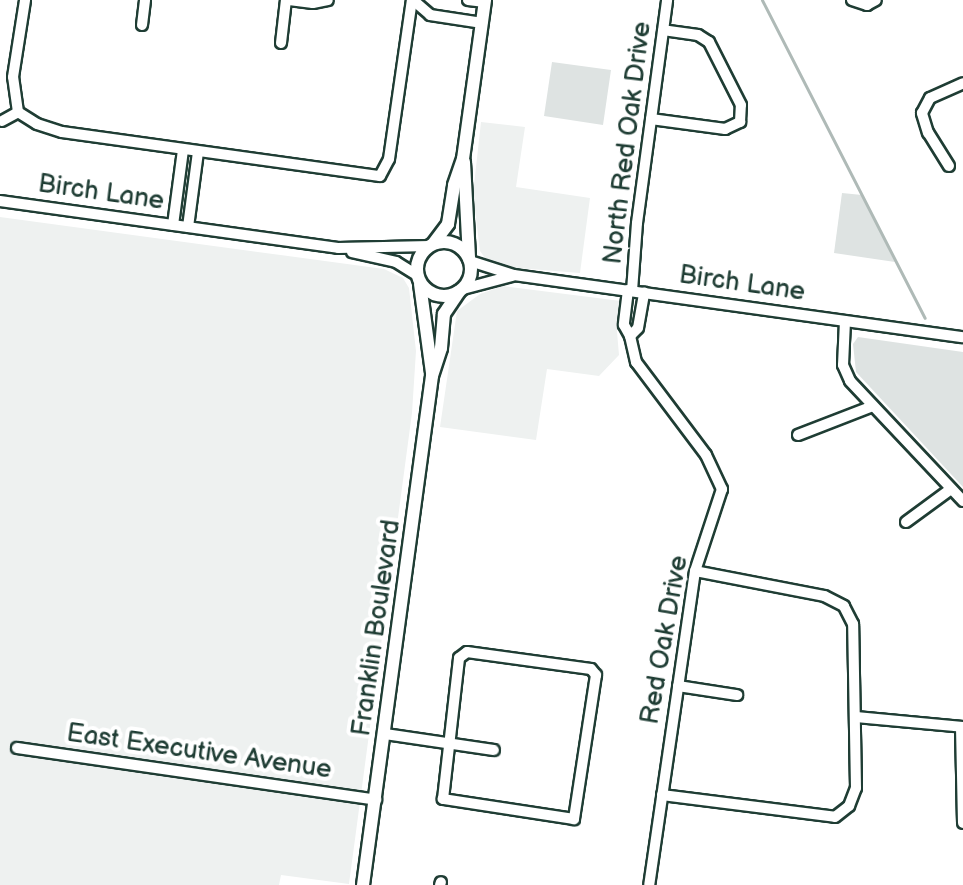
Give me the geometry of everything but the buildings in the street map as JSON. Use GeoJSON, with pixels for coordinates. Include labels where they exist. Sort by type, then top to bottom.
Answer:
{"type":"FeatureCollection","features":[{"type":"Feature","properties":{"kind":"main road"},"geometry":{"type":"LineString","coordinates":[[463,159],[470,276],[461,291],[436,295],[418,278],[419,259],[448,224],[454,185],[463,159],[485,1]]}},
{"type":"Feature","properties":{"kind":"main road"},"geometry":{"type":"LineString","coordinates":[[432,245],[458,246],[470,260]]}},
{"type":"Feature","properties":{"kind":"main road","name":"Franklin Boulevard"},"geometry":{"type":"LineString","coordinates":[[418,278],[432,376]]}},
{"type":"Feature","properties":{"kind":"main road","name":"Franklin Boulevard"},"geometry":{"type":"LineString","coordinates":[[363,885],[432,376],[441,348],[444,314],[461,291]]}},
{"type":"Feature","properties":{"kind":"street"},"geometry":{"type":"LineString","coordinates":[[25,0],[13,77],[18,112],[37,124],[62,132],[380,176],[389,159],[412,0]]}},
{"type":"Feature","properties":{"kind":"street"},"geometry":{"type":"LineString","coordinates":[[142,25],[145,0]]}},
{"type":"Feature","properties":{"kind":"street"},"geometry":{"type":"LineString","coordinates":[[281,43],[288,0],[313,3],[328,0]]}},
{"type":"Feature","properties":{"kind":"street"},"geometry":{"type":"LineString","coordinates":[[412,0],[430,15],[482,23]]}},
{"type":"Feature","properties":{"kind":"street"},"geometry":{"type":"LineString","coordinates":[[468,0],[485,1]]}},
{"type":"Feature","properties":{"kind":"street","name":"North Red Oak Drive"},"geometry":{"type":"LineString","coordinates":[[635,291],[637,223],[667,0]]}},
{"type":"Feature","properties":{"kind":"street"},"geometry":{"type":"LineString","coordinates":[[855,2],[876,0]]}},
{"type":"Feature","properties":{"kind":"street"},"geometry":{"type":"LineString","coordinates":[[651,119],[725,129],[740,122],[741,105],[709,42],[698,35],[663,30]]}},
{"type":"Feature","properties":{"kind":"street"},"geometry":{"type":"LineString","coordinates":[[949,166],[923,122],[925,105],[930,98],[963,83]]}},
{"type":"Feature","properties":{"kind":"street"},"geometry":{"type":"LineString","coordinates":[[2,121],[18,112]]}},
{"type":"Feature","properties":{"kind":"street"},"geometry":{"type":"LineString","coordinates":[[173,225],[183,150]]}},
{"type":"Feature","properties":{"kind":"street"},"geometry":{"type":"LineString","coordinates":[[188,227],[198,152]]}},
{"type":"Feature","properties":{"kind":"street","name":"Birch Lane"},"geometry":{"type":"LineString","coordinates":[[0,201],[338,248],[396,262],[418,278]]}},
{"type":"Feature","properties":{"kind":"street","name":"Birch Lane"},"geometry":{"type":"LineString","coordinates":[[338,248],[432,245]]}},
{"type":"Feature","properties":{"kind":"street","name":"Birch Lane"},"geometry":{"type":"LineString","coordinates":[[470,260],[514,275],[963,337]]}},
{"type":"Feature","properties":{"kind":"street","name":"Birch Lane"},"geometry":{"type":"LineString","coordinates":[[461,291],[514,275]]}},
{"type":"Feature","properties":{"kind":"street","name":"Red Oak Drive"},"geometry":{"type":"LineString","coordinates":[[635,291],[624,325],[636,362],[706,455],[722,489],[695,571],[649,885]]}},
{"type":"Feature","properties":{"kind":"street"},"geometry":{"type":"LineString","coordinates":[[845,321],[843,365],[850,381],[963,501]]}},
{"type":"Feature","properties":{"kind":"street"},"geometry":{"type":"LineString","coordinates":[[798,435],[873,406]]}},
{"type":"Feature","properties":{"kind":"street"},"geometry":{"type":"LineString","coordinates":[[906,522],[951,489]]}},
{"type":"Feature","properties":{"kind":"street"},"geometry":{"type":"LineString","coordinates":[[662,795],[835,817],[849,806],[856,788],[853,624],[844,606],[824,596],[695,571]]}},
{"type":"Feature","properties":{"kind":"street"},"geometry":{"type":"LineString","coordinates":[[462,653],[591,669],[596,675],[574,819],[443,799],[448,743],[462,653]]}},
{"type":"Feature","properties":{"kind":"street"},"geometry":{"type":"LineString","coordinates":[[678,686],[737,695]]}},
{"type":"Feature","properties":{"kind":"street"},"geometry":{"type":"LineString","coordinates":[[856,717],[962,727],[963,823]]}},
{"type":"Feature","properties":{"kind":"street"},"geometry":{"type":"LineString","coordinates":[[385,734],[494,750]]}},
{"type":"Feature","properties":{"kind":"street","name":"East Executive Avenue"},"geometry":{"type":"LineString","coordinates":[[17,748],[376,800]]}},
{"type":"Feature","properties":{"kind":"shaded area"},"geometry":{"type":"Polygon","coordinates":[[[552,62],[611,70],[603,125],[544,116],[552,62]]]}},
{"type":"Feature","properties":{"kind":"shaded area"},"geometry":{"type":"Polygon","coordinates":[[[481,122],[525,127],[516,187],[590,198],[580,273],[506,267],[485,258],[480,251],[473,194],[481,122]]]}},
{"type":"Feature","properties":{"kind":"shaded area"},"geometry":{"type":"Polygon","coordinates":[[[842,193],[862,195],[895,262],[834,253],[842,193]]]}},
{"type":"Feature","properties":{"kind":"shaded area"},"geometry":{"type":"Polygon","coordinates":[[[0,217],[384,269],[403,278],[409,288],[416,351],[412,413],[349,884],[281,875],[279,885],[0,885],[0,217]]]}},
{"type":"Feature","properties":{"kind":"shaded area"},"geometry":{"type":"Polygon","coordinates":[[[503,286],[621,301],[617,332],[619,355],[599,376],[547,369],[536,440],[440,427],[457,311],[480,294],[503,286]]]}},
{"type":"Feature","properties":{"kind":"shaded area"},"geometry":{"type":"Polygon","coordinates":[[[858,337],[963,352],[963,487],[856,372],[853,344],[858,337]]]}},
{"type":"Feature","properties":{"kind":"waterway"},"geometry":{"type":"LineString","coordinates":[[762,0],[925,318]]}}]}
